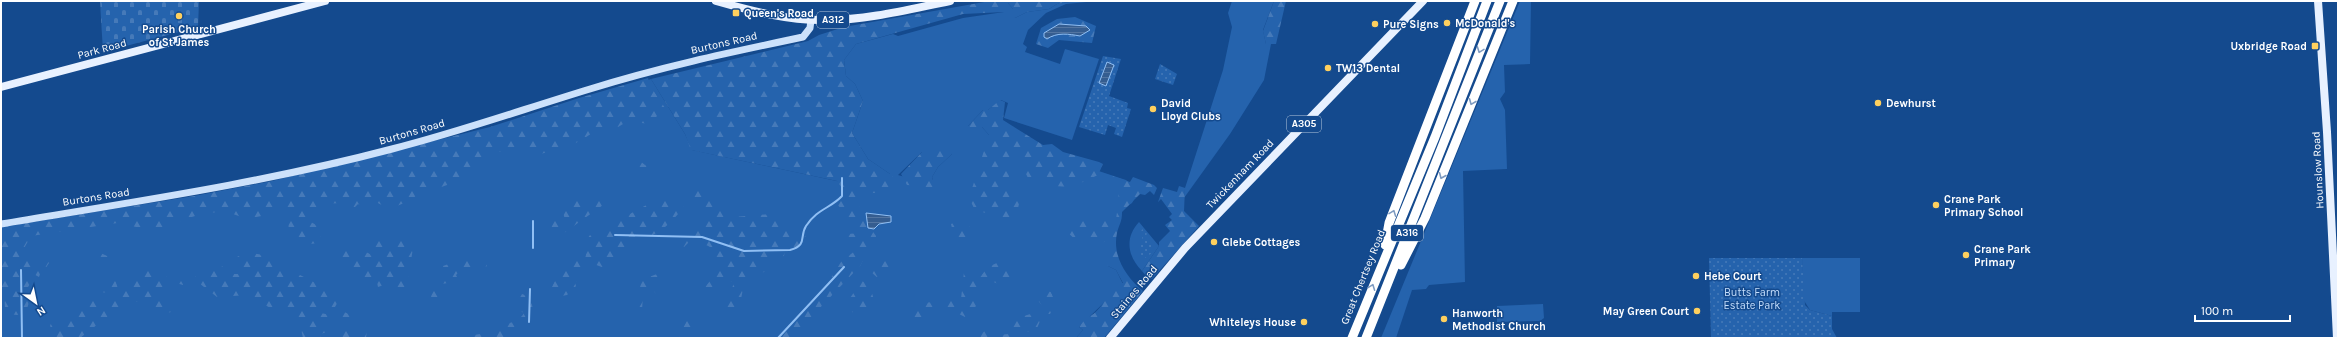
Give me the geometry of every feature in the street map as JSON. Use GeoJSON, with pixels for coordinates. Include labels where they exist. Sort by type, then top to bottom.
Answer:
{"type":"FeatureCollection","features":[{"type":"Feature","properties":{"kind":"highway"},"geometry":{"type":"LineString","coordinates":[[1381,264],[1389,223],[1475,1]]}},
{"type":"Feature","properties":{"kind":"highway","name":"Great Chertsey Road"},"geometry":{"type":"LineString","coordinates":[[1352,338],[1381,264],[1435,137],[1487,1]]}},
{"type":"Feature","properties":{"kind":"highway","name":"A316"},"geometry":{"type":"LineString","coordinates":[[1366,338],[1500,1]]}},
{"type":"Feature","properties":{"kind":"highway"},"geometry":{"type":"LineString","coordinates":[[1371,325],[1425,218],[1513,1]]}},
{"type":"Feature","properties":{"kind":"main road","name":"Park Road"},"geometry":{"type":"LineString","coordinates":[[1,87],[325,1]]}},
{"type":"Feature","properties":{"kind":"main road","name":"A312"},"geometry":{"type":"LineString","coordinates":[[716,1],[766,14],[811,20],[844,20],[950,1]]}},
{"type":"Feature","properties":{"kind":"main road","name":"Twickenham Road"},"geometry":{"type":"LineString","coordinates":[[1175,260],[1243,186],[1423,1]]}},
{"type":"Feature","properties":{"kind":"main road","name":"Hounslow Road"},"geometry":{"type":"LineString","coordinates":[[2318,1],[2327,132],[2337,338]]}},
{"type":"Feature","properties":{"kind":"main road","name":"Staines Road"},"geometry":{"type":"LineString","coordinates":[[1110,338],[1175,260]]}},
{"type":"Feature","properties":{"kind":"street","name":"Burtons Road"},"geometry":{"type":"LineString","coordinates":[[1,224],[262,180],[392,149],[518,113],[590,89],[679,65],[803,37],[810,28],[811,20]]}},
{"type":"Feature","properties":{"kind":"green space"},"geometry":{"type":"Polygon","coordinates":[[[100,1],[199,1],[198,27],[103,52],[100,1]]]}},
{"type":"Feature","properties":{"kind":"green space"},"geometry":{"type":"Polygon","coordinates":[[[990,1],[1076,1],[1057,4],[1049,9],[1027,12],[1015,18],[1011,16],[1013,9],[1008,3],[1004,3],[1004,12],[963,14],[856,44],[844,60],[846,76],[855,84],[863,101],[852,133],[868,159],[893,176],[890,192],[857,194],[860,210],[863,215],[871,219],[870,226],[864,229],[847,223],[844,212],[835,202],[835,198],[842,195],[842,188],[837,181],[691,150],[685,134],[651,79],[808,41],[819,35],[844,27],[990,1]]]}},
{"type":"Feature","properties":{"kind":"green space"},"geometry":{"type":"Polygon","coordinates":[[[1076,1],[1097,1],[1066,4],[1046,13],[1028,30],[1023,44],[1027,47],[1025,52],[1060,64],[1065,49],[1099,59],[1072,140],[1004,118],[1008,103],[1001,100],[988,110],[983,110],[968,126],[982,127],[989,135],[1126,180],[1138,192],[1132,203],[1122,210],[1108,266],[1116,270],[1123,284],[1079,327],[1083,330],[1076,338],[1,338],[1,235],[260,193],[498,131],[651,79],[685,134],[692,150],[846,183],[890,174],[868,159],[852,133],[863,101],[855,84],[846,76],[844,60],[856,44],[893,34],[898,36],[963,18],[1004,12],[1004,3],[1008,3],[1013,9],[1015,18],[1027,12],[1049,9],[1057,4],[1076,1]],[[922,152],[898,175],[919,181],[933,180],[932,177],[938,167],[952,154],[922,152]]]}},
{"type":"Feature","properties":{"kind":"green space"},"geometry":{"type":"Polygon","coordinates":[[[1232,1],[1274,1],[1263,30],[1266,44],[1271,44],[1264,80],[1230,134],[1184,198],[1185,188],[1223,70],[1232,27],[1228,13],[1232,1]]]}},
{"type":"Feature","properties":{"kind":"green space"},"geometry":{"type":"Polygon","coordinates":[[[1274,1],[1286,1],[1276,44],[1266,44],[1263,31],[1274,1]]]}},
{"type":"Feature","properties":{"kind":"green space"},"geometry":{"type":"Polygon","coordinates":[[[1520,1],[1531,1],[1530,64],[1504,65],[1505,92],[1500,99],[1505,110],[1507,169],[1463,171],[1465,282],[1429,285],[1426,289],[1412,290],[1396,338],[1381,338],[1520,1]]]}},
{"type":"Feature","properties":{"kind":"green space"},"geometry":{"type":"Polygon","coordinates":[[[1075,17],[1096,26],[1092,43],[1059,40],[1048,48],[1036,44],[1041,28],[1057,19],[1075,17]]]}},
{"type":"Feature","properties":{"kind":"green space"},"geometry":{"type":"Polygon","coordinates":[[[1103,56],[1121,59],[1109,96],[1128,103],[1127,108],[1131,109],[1122,137],[1114,134],[1116,128],[1108,125],[1105,135],[1079,127],[1103,56]]]}},
{"type":"Feature","properties":{"kind":"green space"},"geometry":{"type":"Polygon","coordinates":[[[1160,64],[1177,74],[1173,85],[1155,79],[1160,64]]]}},
{"type":"Feature","properties":{"kind":"green space"},"geometry":{"type":"Polygon","coordinates":[[[648,78],[651,87],[665,108],[649,124],[628,121],[613,130],[601,127],[567,147],[557,151],[544,153],[537,157],[518,150],[484,155],[483,166],[447,185],[423,192],[400,205],[388,207],[375,201],[372,205],[372,212],[358,204],[354,208],[346,204],[336,203],[316,207],[317,217],[309,221],[318,226],[321,235],[318,243],[310,244],[289,231],[287,211],[280,208],[276,213],[247,219],[222,210],[198,215],[160,228],[143,229],[124,222],[31,236],[23,250],[27,257],[37,262],[45,258],[49,263],[45,269],[42,268],[39,277],[28,271],[26,273],[32,281],[26,290],[30,299],[26,312],[17,315],[9,314],[5,309],[4,288],[1,288],[1,227],[194,196],[272,181],[490,127],[579,98],[648,78]]]}},
{"type":"Feature","properties":{"kind":"green space"},"geometry":{"type":"Polygon","coordinates":[[[1000,100],[1005,102],[1003,120],[1043,145],[1052,144],[1063,152],[1103,164],[1098,175],[1072,187],[1054,186],[1046,176],[1028,178],[1016,153],[1007,183],[1021,195],[1016,217],[1011,220],[975,210],[969,198],[989,135],[982,127],[972,138],[966,135],[968,126],[983,110],[988,110],[1000,100]]]}},
{"type":"Feature","properties":{"kind":"green space"},"geometry":{"type":"Polygon","coordinates":[[[939,145],[949,149],[952,154],[938,167],[932,177],[937,193],[932,198],[927,196],[923,186],[907,185],[901,174],[922,152],[939,145]]]}},
{"type":"Feature","properties":{"kind":"green space"},"geometry":{"type":"Polygon","coordinates":[[[635,160],[640,161],[645,165],[648,160],[659,164],[657,167],[649,165],[652,168],[649,172],[640,168],[636,173],[633,169],[635,160]]]}},
{"type":"Feature","properties":{"kind":"green space"},"geometry":{"type":"Polygon","coordinates":[[[1112,176],[1130,182],[1133,177],[1154,185],[1157,188],[1154,195],[1150,191],[1145,195],[1140,194],[1122,212],[1117,233],[1117,250],[1122,265],[1126,273],[1143,291],[1104,338],[1076,338],[1083,330],[1079,327],[1087,317],[1100,308],[1117,283],[1123,283],[1116,270],[1108,266],[1107,260],[1113,237],[1109,232],[1107,239],[1101,245],[1091,240],[1077,241],[1067,232],[1073,224],[1098,217],[1116,219],[1118,206],[1123,201],[1119,198],[1117,189],[1111,188],[1109,184],[1112,176]]]}},
{"type":"Feature","properties":{"kind":"green space"},"geometry":{"type":"Polygon","coordinates":[[[1179,186],[1185,188],[1184,211],[1199,226],[1152,279],[1148,278],[1142,271],[1159,246],[1159,242],[1170,231],[1165,225],[1172,220],[1169,217],[1172,214],[1161,199],[1158,202],[1163,188],[1177,192],[1179,186]]]}},
{"type":"Feature","properties":{"kind":"green space"},"geometry":{"type":"Polygon","coordinates":[[[698,189],[705,191],[702,199],[705,202],[711,200],[734,217],[771,214],[805,234],[806,241],[794,249],[785,249],[784,256],[768,258],[769,270],[745,279],[738,314],[730,321],[727,307],[734,282],[726,280],[719,285],[719,292],[713,294],[705,287],[721,268],[715,260],[716,253],[708,246],[701,243],[690,241],[683,248],[678,242],[683,234],[694,231],[702,221],[704,205],[692,201],[693,194],[698,189]]]}},
{"type":"Feature","properties":{"kind":"green space"},"geometry":{"type":"Polygon","coordinates":[[[665,195],[684,207],[665,227],[648,237],[641,238],[638,247],[613,261],[607,269],[591,263],[575,283],[576,286],[567,295],[556,297],[552,287],[565,260],[585,260],[589,236],[665,195]]]}},
{"type":"Feature","properties":{"kind":"green space"},"geometry":{"type":"Polygon","coordinates":[[[579,199],[604,199],[603,205],[564,233],[555,231],[550,225],[553,219],[564,224],[565,219],[562,210],[579,199]]]}},
{"type":"Feature","properties":{"kind":"green space"},"geometry":{"type":"Polygon","coordinates":[[[963,219],[971,228],[970,238],[961,242],[954,236],[951,224],[963,219]]]}},
{"type":"Feature","properties":{"kind":"green space"},"geometry":{"type":"Polygon","coordinates":[[[1139,222],[1159,246],[1142,271],[1137,266],[1131,254],[1130,247],[1131,234],[1139,222]]]}},
{"type":"Feature","properties":{"kind":"green space"},"geometry":{"type":"Polygon","coordinates":[[[871,229],[876,236],[875,245],[868,244],[866,255],[860,266],[791,338],[780,338],[789,329],[799,313],[826,286],[841,262],[856,250],[853,244],[845,241],[846,234],[864,233],[871,229]]]}},
{"type":"Feature","properties":{"kind":"green space"},"geometry":{"type":"Polygon","coordinates":[[[1143,229],[1147,234],[1145,236],[1153,246],[1153,252],[1145,258],[1139,256],[1141,251],[1136,245],[1143,241],[1141,231],[1143,229]]]}},
{"type":"Feature","properties":{"kind":"green space"},"geometry":{"type":"Polygon","coordinates":[[[398,232],[404,234],[414,242],[406,291],[399,294],[394,289],[395,281],[378,287],[376,278],[365,280],[341,259],[339,250],[345,247],[358,248],[370,254],[371,246],[376,240],[395,239],[398,232]]]}},
{"type":"Feature","properties":{"kind":"green space"},"geometry":{"type":"Polygon","coordinates":[[[91,249],[112,258],[113,264],[107,267],[104,264],[100,265],[97,260],[93,259],[91,249]]]}},
{"type":"Feature","properties":{"kind":"green space"},"geometry":{"type":"Polygon","coordinates":[[[245,253],[254,253],[267,257],[277,263],[292,281],[300,275],[341,296],[335,307],[325,307],[320,310],[321,313],[330,315],[329,331],[321,334],[321,338],[303,338],[301,329],[294,315],[280,308],[272,309],[248,295],[217,297],[195,280],[195,274],[215,266],[223,267],[234,274],[241,274],[235,258],[245,253]]]}},
{"type":"Feature","properties":{"kind":"green space"},"geometry":{"type":"Polygon","coordinates":[[[891,256],[898,266],[879,279],[871,272],[891,256]]]}},
{"type":"Feature","properties":{"kind":"green space"},"geometry":{"type":"Polygon","coordinates":[[[468,257],[485,258],[487,266],[480,270],[474,266],[470,274],[458,273],[456,275],[459,281],[454,285],[448,283],[441,284],[441,289],[438,289],[438,298],[431,299],[432,282],[447,279],[443,266],[468,257]]]}},
{"type":"Feature","properties":{"kind":"green space","name":"Butts Farm Estate Park"},"geometry":{"type":"Polygon","coordinates":[[[1709,258],[1802,258],[1805,305],[1810,310],[1832,316],[1832,329],[1837,338],[1711,338],[1709,258]]]}},
{"type":"Feature","properties":{"kind":"green space"},"geometry":{"type":"Polygon","coordinates":[[[1802,258],[1860,258],[1860,312],[1832,312],[1832,316],[1810,310],[1803,299],[1802,258]]]}},
{"type":"Feature","properties":{"kind":"green space"},"geometry":{"type":"Polygon","coordinates":[[[999,262],[1009,272],[1011,280],[1001,285],[986,279],[981,282],[977,305],[965,317],[951,310],[939,310],[934,317],[925,318],[924,326],[915,327],[908,317],[914,310],[924,309],[923,303],[961,299],[964,272],[973,269],[981,276],[988,267],[999,262]]]}},
{"type":"Feature","properties":{"kind":"green space"},"geometry":{"type":"Polygon","coordinates":[[[146,266],[162,272],[170,280],[180,273],[184,280],[183,285],[176,283],[168,286],[163,292],[165,299],[172,302],[171,312],[154,316],[142,299],[107,317],[80,338],[48,338],[55,333],[50,326],[52,321],[66,323],[74,314],[95,299],[107,306],[112,298],[111,293],[99,292],[101,278],[114,276],[118,289],[139,279],[146,266]]]}},
{"type":"Feature","properties":{"kind":"green space"},"geometry":{"type":"Polygon","coordinates":[[[657,274],[661,279],[657,281],[662,289],[659,294],[655,293],[653,283],[649,285],[644,295],[642,311],[639,314],[635,312],[638,305],[641,280],[657,274]]]}},
{"type":"Feature","properties":{"kind":"green space"},"geometry":{"type":"Polygon","coordinates":[[[862,281],[869,284],[876,306],[862,315],[852,312],[850,298],[862,281]]]}},
{"type":"Feature","properties":{"kind":"green space"},"geometry":{"type":"Polygon","coordinates":[[[1043,290],[1051,292],[1054,305],[1050,314],[1043,314],[1035,333],[1024,331],[1019,338],[977,338],[989,327],[998,335],[1009,334],[1015,322],[1023,316],[1046,310],[1035,297],[1043,290]]]}},
{"type":"Feature","properties":{"kind":"green space"},"geometry":{"type":"Polygon","coordinates":[[[522,294],[530,297],[534,313],[520,329],[507,338],[454,338],[487,333],[493,335],[494,330],[499,324],[510,323],[519,319],[524,313],[517,309],[517,303],[522,294]]]}},
{"type":"Feature","properties":{"kind":"green space"},"geometry":{"type":"Polygon","coordinates":[[[1543,304],[1544,318],[1540,321],[1497,322],[1497,306],[1543,304]]]}},
{"type":"Feature","properties":{"kind":"green space"},"geometry":{"type":"Polygon","coordinates":[[[340,310],[353,316],[351,325],[336,322],[340,310]]]}},
{"type":"Feature","properties":{"kind":"green space"},"geometry":{"type":"Polygon","coordinates":[[[687,320],[694,322],[697,329],[693,338],[678,338],[685,332],[683,328],[687,320]]]}},
{"type":"Feature","properties":{"kind":"green space"},"geometry":{"type":"Polygon","coordinates":[[[356,328],[367,329],[366,338],[330,338],[332,334],[356,328]]]}},
{"type":"Feature","properties":{"kind":"shaded area"},"geometry":{"type":"Polygon","coordinates":[[[1059,24],[1086,26],[1090,30],[1080,36],[1063,34],[1055,35],[1047,39],[1044,37],[1044,33],[1059,24]]]}},
{"type":"Feature","properties":{"kind":"shaded area"},"geometry":{"type":"Polygon","coordinates":[[[1107,62],[1114,65],[1106,86],[1099,83],[1107,62]]]}},
{"type":"Feature","properties":{"kind":"shaded area"},"geometry":{"type":"Polygon","coordinates":[[[866,213],[891,216],[891,222],[879,224],[874,229],[868,228],[866,213]]]}},
{"type":"Feature","properties":{"kind":"waterway"},"geometry":{"type":"LineString","coordinates":[[615,235],[702,237],[744,251],[790,250],[799,246],[804,230],[810,220],[842,196],[842,178]]}},
{"type":"Feature","properties":{"kind":"waterway"},"geometry":{"type":"LineString","coordinates":[[533,221],[533,248]]}},
{"type":"Feature","properties":{"kind":"waterway"},"geometry":{"type":"LineString","coordinates":[[778,338],[844,267]]}},
{"type":"Feature","properties":{"kind":"waterway"},"geometry":{"type":"LineString","coordinates":[[21,270],[22,338]]}},
{"type":"Feature","properties":{"kind":"waterway"},"geometry":{"type":"LineString","coordinates":[[529,322],[530,289]]}},
{"type":"Feature","properties":{"kind":"place","name":"Queen's Road"},"geometry":{"type":"Point","coordinates":[736,13]}},
{"type":"Feature","properties":{"kind":"place","name":"Parish Church of St James"},"geometry":{"type":"Point","coordinates":[179,16]}},
{"type":"Feature","properties":{"kind":"place","name":"McDonald's"},"geometry":{"type":"Point","coordinates":[1447,23]}},
{"type":"Feature","properties":{"kind":"place","name":"Pure Signs"},"geometry":{"type":"Point","coordinates":[1375,24]}},
{"type":"Feature","properties":{"kind":"place","name":"Uxbridge Road"},"geometry":{"type":"Point","coordinates":[2315,46]}},
{"type":"Feature","properties":{"kind":"place","name":"TW13 Dental"},"geometry":{"type":"Point","coordinates":[1328,68]}},
{"type":"Feature","properties":{"kind":"place","name":"Dewhurst"},"geometry":{"type":"Point","coordinates":[1878,103]}},
{"type":"Feature","properties":{"kind":"place","name":"David Lloyd Clubs"},"geometry":{"type":"Point","coordinates":[1153,109]}},
{"type":"Feature","properties":{"kind":"place","name":"Crane Park Primary School"},"geometry":{"type":"Point","coordinates":[1936,205]}},
{"type":"Feature","properties":{"kind":"place","name":"Glebe Cottages"},"geometry":{"type":"Point","coordinates":[1214,242]}},
{"type":"Feature","properties":{"kind":"place","name":"Crane Park Primary"},"geometry":{"type":"Point","coordinates":[1966,255]}},
{"type":"Feature","properties":{"kind":"place","name":"Hebe Court"},"geometry":{"type":"Point","coordinates":[1696,276]}},
{"type":"Feature","properties":{"kind":"place","name":"May Green Court"},"geometry":{"type":"Point","coordinates":[1697,311]}},
{"type":"Feature","properties":{"kind":"place","name":"Hanworth Methodist Church"},"geometry":{"type":"Point","coordinates":[1444,319]}},
{"type":"Feature","properties":{"kind":"place","name":"Whiteleys House"},"geometry":{"type":"Point","coordinates":[1304,322]}}]}
